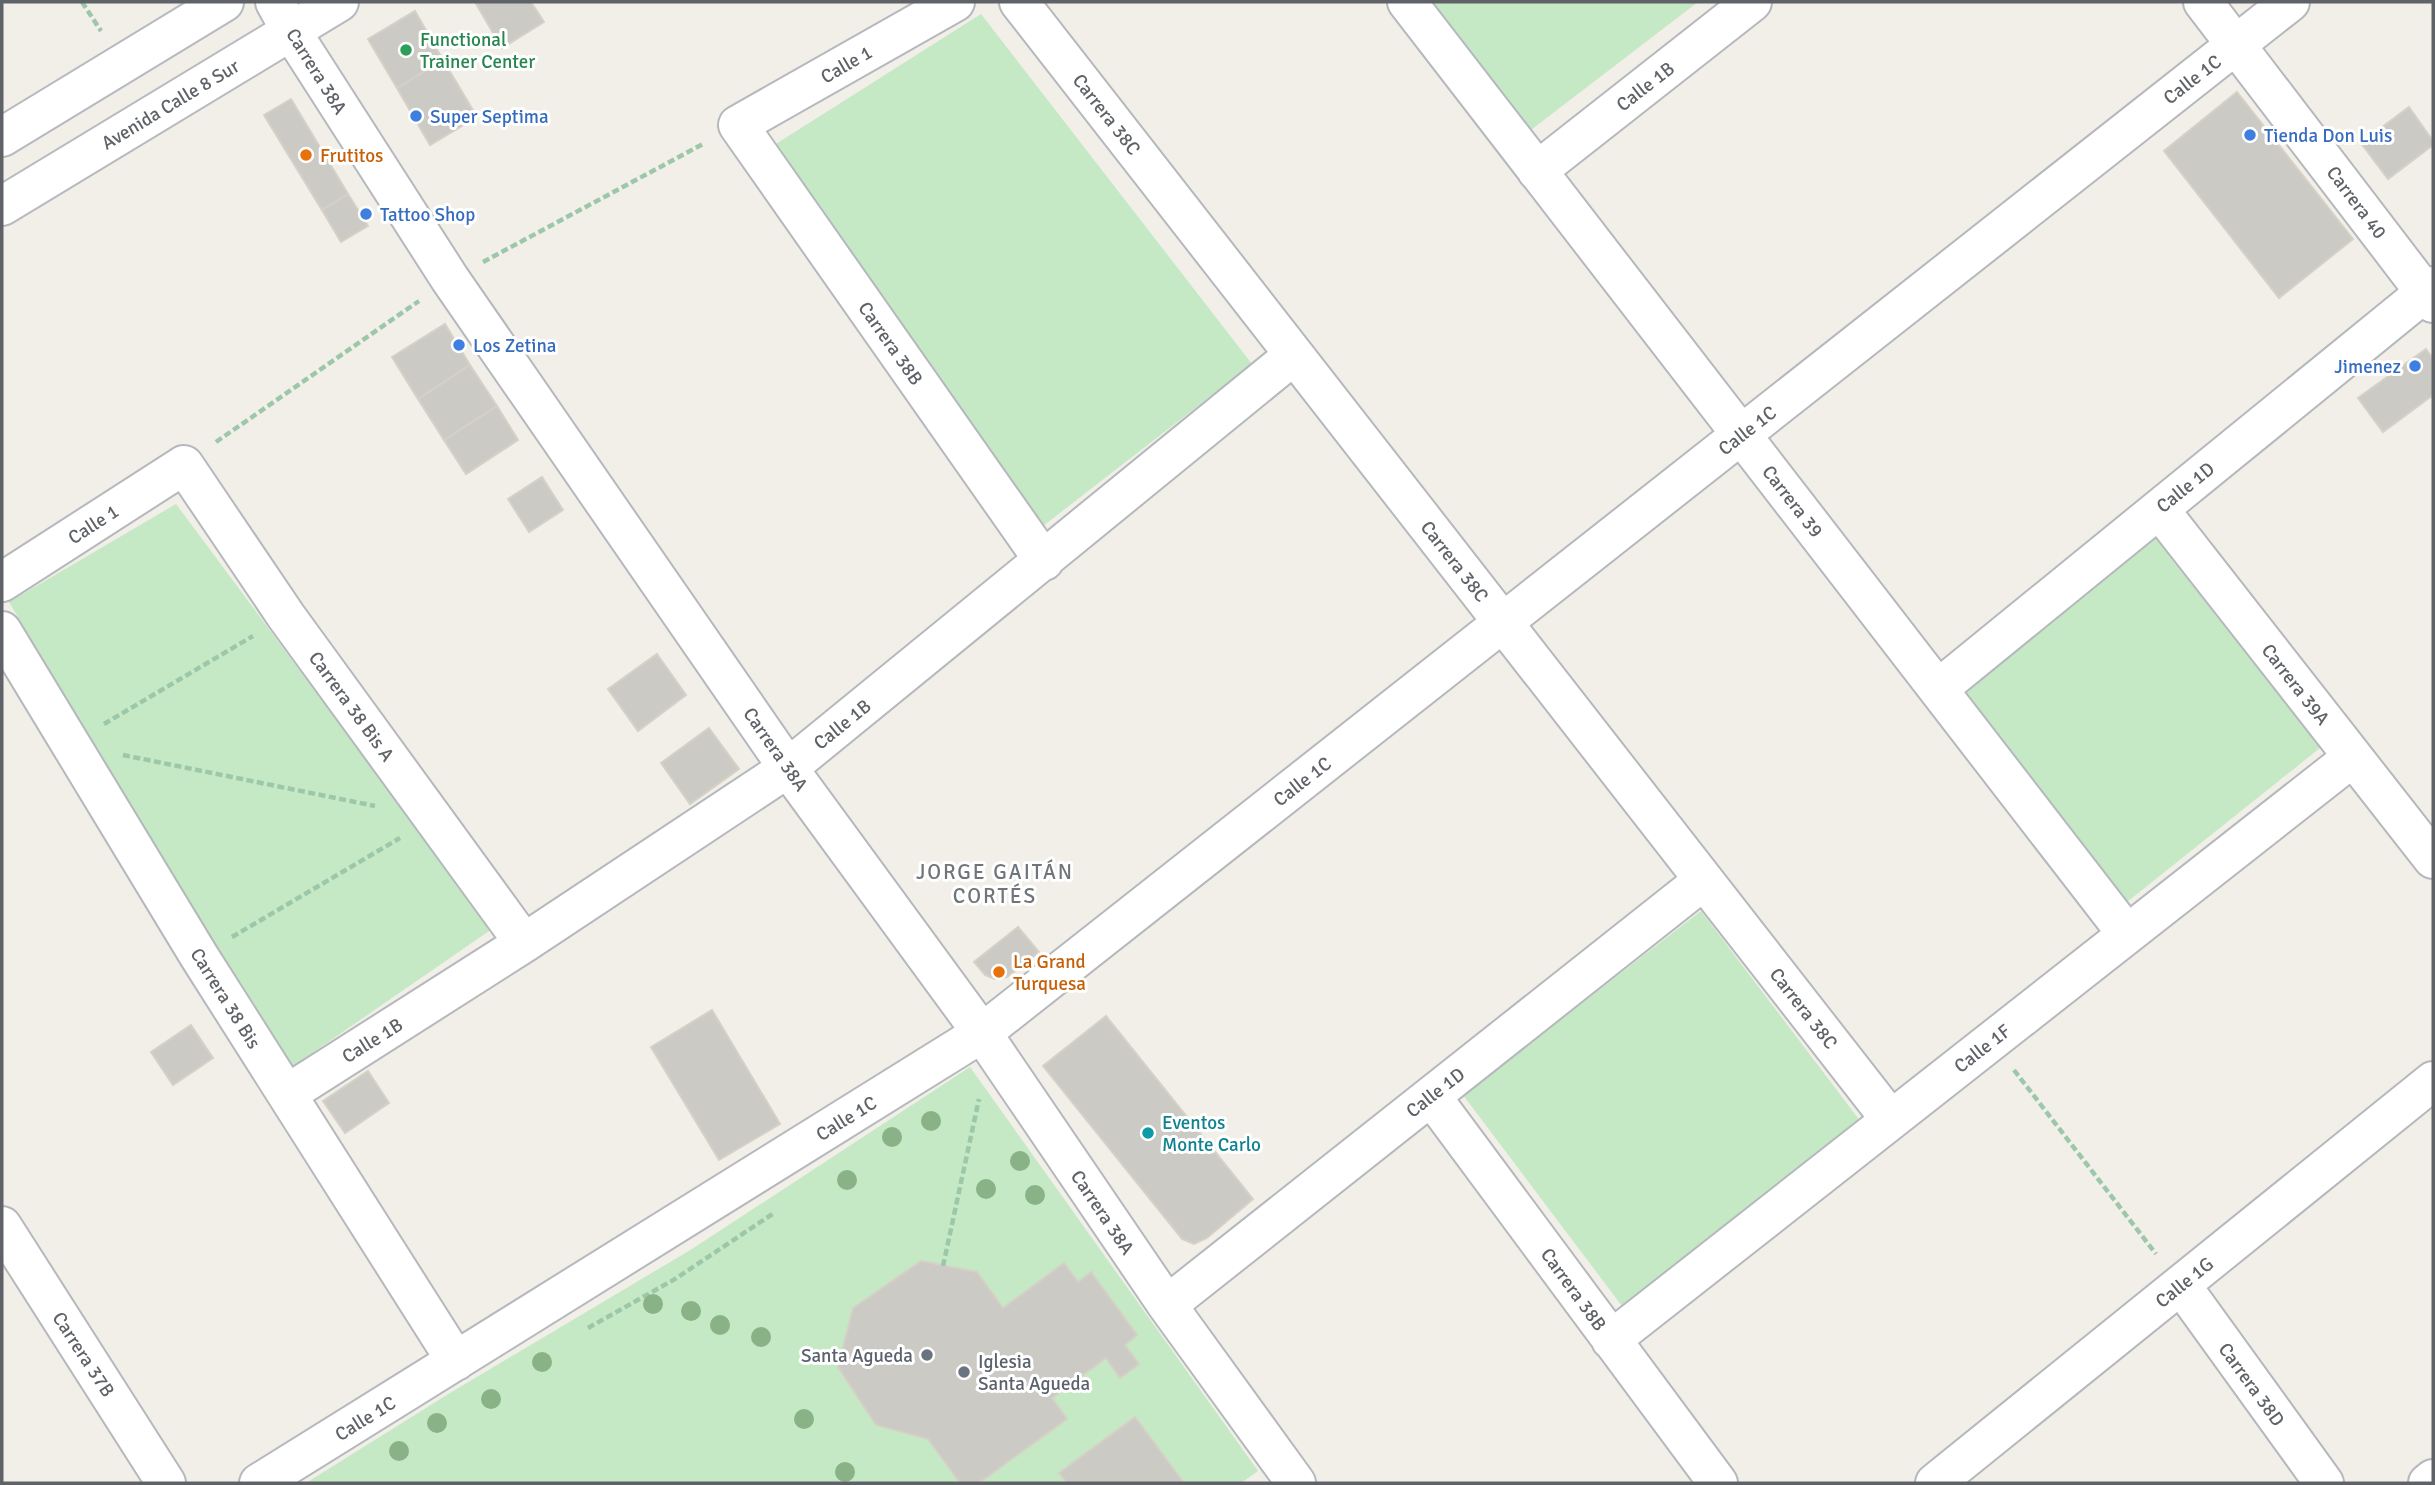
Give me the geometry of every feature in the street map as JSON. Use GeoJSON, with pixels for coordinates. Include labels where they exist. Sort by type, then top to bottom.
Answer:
{"type":"FeatureCollection","features":[{"type":"Feature","properties":{"kind":"street"},"geometry":{"type":"LineString","coordinates":[[2,137],[224,2]]}},
{"type":"Feature","properties":{"kind":"street","name":"Avenida Calle 8 Sur"},"geometry":{"type":"LineString","coordinates":[[2,206],[283,17],[339,2]]}},
{"type":"Feature","properties":{"kind":"street","name":"Calle 1"},"geometry":{"type":"LineString","coordinates":[[738,125],[955,2]]}},
{"type":"Feature","properties":{"kind":"street","name":"Carrera 38C"},"geometry":{"type":"LineString","coordinates":[[1019,2],[1891,1120]]}},
{"type":"Feature","properties":{"kind":"street","name":"Carrera 39"},"geometry":{"type":"LineString","coordinates":[[1407,2],[2127,934]]}},
{"type":"Feature","properties":{"kind":"street","name":"Calle 1B"},"geometry":{"type":"LineString","coordinates":[[1538,171],[1752,2]]}},
{"type":"Feature","properties":{"kind":"street","name":"Carrera 40"},"geometry":{"type":"LineString","coordinates":[[2203,2],[2430,294]]}},
{"type":"Feature","properties":{"kind":"street","name":"Calle 1C"},"geometry":{"type":"LineString","coordinates":[[259,1483],[982,1033],[2290,2]]}},
{"type":"Feature","properties":{"kind":"street","name":"Carrera 38A"},"geometry":{"type":"LineString","coordinates":[[283,17],[450,279],[788,768],[982,1033],[1167,1305],[1296,1483]]}},
{"type":"Feature","properties":{"kind":"street","name":"Carrera 38B"},"geometry":{"type":"LineString","coordinates":[[738,125],[1044,561]]}},
{"type":"Feature","properties":{"kind":"street","name":"Calle 1D"},"geometry":{"type":"LineString","coordinates":[[1938,689],[2430,294]]}},
{"type":"Feature","properties":{"kind":"street","name":"Calle 1B"},"geometry":{"type":"LineString","coordinates":[[287,1094],[524,943],[788,768],[1294,355]]}},
{"type":"Feature","properties":{"kind":"street","name":"Calle 1"},"geometry":{"type":"LineString","coordinates":[[2,582],[184,465]]}},
{"type":"Feature","properties":{"kind":"street","name":"Carrera 38 Bis A"},"geometry":{"type":"LineString","coordinates":[[184,465],[286,616],[524,943]]}},
{"type":"Feature","properties":{"kind":"street","name":"Carrera 39A"},"geometry":{"type":"LineString","coordinates":[[2159,509],[2433,859]]}},
{"type":"Feature","properties":{"kind":"street","name":"Carrera 38 Bis"},"geometry":{"type":"LineString","coordinates":[[2,631],[199,956],[456,1361]]}},
{"type":"Feature","properties":{"kind":"street","name":"Calle 1F"},"geometry":{"type":"LineString","coordinates":[[1611,1339],[2353,757]]}},
{"type":"Feature","properties":{"kind":"street","name":"Calle 1D"},"geometry":{"type":"LineString","coordinates":[[1167,1305],[1704,880]]}},
{"type":"Feature","properties":{"kind":"street","name":"Calle 1G"},"geometry":{"type":"LineString","coordinates":[[1935,1483],[2433,1081]]}},
{"type":"Feature","properties":{"kind":"street","name":"Carrera 38B"},"geometry":{"type":"LineString","coordinates":[[1431,1096],[1718,1483]]}},
{"type":"Feature","properties":{"kind":"street","name":"Carrera 37B"},"geometry":{"type":"LineString","coordinates":[[6,1240],[166,1483]]}},
{"type":"Feature","properties":{"kind":"street","name":"Carrera 38D"},"geometry":{"type":"LineString","coordinates":[[2181,1285],[2324,1483]]}},
{"type":"Feature","properties":{"kind":"street"},"geometry":{"type":"LineString","coordinates":[[2428,1483],[2433,1479]]}},
{"type":"Feature","properties":{"kind":"path"},"geometry":{"type":"LineString","coordinates":[[71,744],[286,616]]}},
{"type":"Feature","properties":{"kind":"path"},"geometry":{"type":"LineString","coordinates":[[71,744],[433,818]]}},
{"type":"Feature","properties":{"kind":"path"},"geometry":{"type":"LineString","coordinates":[[199,956],[433,818]]}},
{"type":"Feature","properties":{"kind":"path"},"geometry":{"type":"LineString","coordinates":[[1992,1041],[2181,1285]]}},
{"type":"Feature","properties":{"kind":"path"},"geometry":{"type":"LineString","coordinates":[[943,1266],[979,1097]]}},
{"type":"Feature","properties":{"kind":"path"},"geometry":{"type":"LineString","coordinates":[[579,1334],[675,1279],[778,1210]]}},
{"type":"Feature","properties":{"kind":"green space"},"geometry":{"type":"Polygon","coordinates":[[[1422,2],[1698,2],[1523,136],[1422,2]]]}},
{"type":"Feature","properties":{"kind":"green space"},"geometry":{"type":"Polygon","coordinates":[[[981,14],[1252,364],[1043,526],[768,149],[981,14]]]}},
{"type":"Feature","properties":{"kind":"green space"},"geometry":{"type":"Polygon","coordinates":[[[176,504],[492,929],[289,1069],[9,602],[176,504]]]}},
{"type":"Feature","properties":{"kind":"green space"},"geometry":{"type":"Polygon","coordinates":[[[2155,538],[2320,748],[2127,902],[1962,691],[2155,538]]]}},
{"type":"Feature","properties":{"kind":"green space"},"geometry":{"type":"Polygon","coordinates":[[[1701,911],[1861,1122],[1622,1306],[1463,1095],[1701,911]]]}},
{"type":"Feature","properties":{"kind":"green space"},"geometry":{"type":"Polygon","coordinates":[[[970,1067],[1258,1471],[1241,1483],[306,1483],[450,1393],[692,1249],[970,1067]]]}},
{"type":"Feature","properties":{"kind":"building"},"geometry":{"type":"Polygon","coordinates":[[[475,2],[531,2],[544,22],[502,48],[475,2]]]}},
{"type":"Feature","properties":{"kind":"building","name":"Functional Trainer Center"},"geometry":{"type":"Polygon","coordinates":[[[415,11],[443,60],[397,88],[368,39],[415,11]]]}},
{"type":"Feature","properties":{"kind":"building"},"geometry":{"type":"Polygon","coordinates":[[[443,60],[477,117],[430,145],[397,88],[443,60]]]}},
{"type":"Feature","properties":{"kind":"building"},"geometry":{"type":"Polygon","coordinates":[[[2237,92],[2353,239],[2279,298],[2164,151],[2237,92]]]}},
{"type":"Feature","properties":{"kind":"building","name":"Frutitos"},"geometry":{"type":"Polygon","coordinates":[[[291,99],[348,194],[322,210],[264,115],[291,99]]]}},
{"type":"Feature","properties":{"kind":"building"},"geometry":{"type":"Polygon","coordinates":[[[2409,107],[2433,141],[2433,145],[2388,179],[2361,143],[2409,107]]]}},
{"type":"Feature","properties":{"kind":"building"},"geometry":{"type":"Polygon","coordinates":[[[348,194],[368,226],[341,242],[322,210],[348,194]]]}},
{"type":"Feature","properties":{"kind":"building"},"geometry":{"type":"Polygon","coordinates":[[[445,324],[470,365],[418,399],[392,357],[445,324]]]}},
{"type":"Feature","properties":{"kind":"building"},"geometry":{"type":"Polygon","coordinates":[[[2426,349],[2433,359],[2433,395],[2383,432],[2358,398],[2426,349]]]}},
{"type":"Feature","properties":{"kind":"building"},"geometry":{"type":"Polygon","coordinates":[[[470,365],[497,406],[444,440],[418,399],[470,365]]]}},
{"type":"Feature","properties":{"kind":"building"},"geometry":{"type":"Polygon","coordinates":[[[497,406],[518,440],[466,474],[444,440],[497,406]]]}},
{"type":"Feature","properties":{"kind":"building"},"geometry":{"type":"Polygon","coordinates":[[[542,477],[563,510],[529,532],[508,499],[542,477]]]}},
{"type":"Feature","properties":{"kind":"building"},"geometry":{"type":"Polygon","coordinates":[[[657,654],[686,695],[638,731],[608,689],[657,654]]]}},
{"type":"Feature","properties":{"kind":"building"},"geometry":{"type":"Polygon","coordinates":[[[709,728],[739,769],[690,804],[661,763],[709,728]]]}},
{"type":"Feature","properties":{"kind":"building"},"geometry":{"type":"Polygon","coordinates":[[[1018,927],[1039,952],[1007,977],[995,979],[985,975],[974,962],[1018,927]]]}},
{"type":"Feature","properties":{"kind":"building"},"geometry":{"type":"Polygon","coordinates":[[[712,1010],[780,1124],[719,1160],[651,1047],[712,1010]]]}},
{"type":"Feature","properties":{"kind":"building","name":"Eventos Monte Carlo"},"geometry":{"type":"Polygon","coordinates":[[[1106,1016],[1253,1199],[1207,1238],[1194,1244],[1182,1239],[1043,1066],[1106,1016]]]}},
{"type":"Feature","properties":{"kind":"building"},"geometry":{"type":"Polygon","coordinates":[[[191,1025],[213,1058],[173,1085],[151,1052],[191,1025]]]}},
{"type":"Feature","properties":{"kind":"building"},"geometry":{"type":"Polygon","coordinates":[[[368,1071],[389,1103],[345,1133],[323,1101],[368,1071]]]}},
{"type":"Feature","properties":{"kind":"building","name":"Iglesia Santa Agueda"},"geometry":{"type":"Polygon","coordinates":[[[921,1261],[977,1272],[1003,1308],[1064,1263],[1078,1282],[1091,1272],[1137,1335],[1125,1345],[1139,1364],[1120,1378],[1106,1358],[1052,1398],[1067,1419],[979,1483],[960,1483],[928,1439],[876,1425],[838,1367],[853,1308],[921,1261]]]}},
{"type":"Feature","properties":{"kind":"building"},"geometry":{"type":"Polygon","coordinates":[[[1135,1417],[1184,1483],[1067,1483],[1059,1473],[1135,1417]]]}},
{"type":"Feature","properties":{"kind":"place","name":"Functional Trainer Center"},"geometry":{"type":"Point","coordinates":[406,50]}},
{"type":"Feature","properties":{"kind":"place","name":"Super Septima"},"geometry":{"type":"Point","coordinates":[416,116]}},
{"type":"Feature","properties":{"kind":"place","name":"Tienda Don Luis"},"geometry":{"type":"Point","coordinates":[2250,135]}},
{"type":"Feature","properties":{"kind":"place","name":"Frutitos"},"geometry":{"type":"Point","coordinates":[306,155]}},
{"type":"Feature","properties":{"kind":"place","name":"Tattoo Shop"},"geometry":{"type":"Point","coordinates":[366,214]}},
{"type":"Feature","properties":{"kind":"place","name":"Los Zetina"},"geometry":{"type":"Point","coordinates":[459,345]}},
{"type":"Feature","properties":{"kind":"place","name":"Jimenez"},"geometry":{"type":"Point","coordinates":[2415,366]}},
{"type":"Feature","properties":{"kind":"place","name":"La Grand Turquesa"},"geometry":{"type":"Point","coordinates":[999,972]}},
{"type":"Feature","properties":{"kind":"place","name":"Eventos Monte Carlo"},"geometry":{"type":"Point","coordinates":[1148,1133]}},
{"type":"Feature","properties":{"kind":"place","name":"Santa Agueda"},"geometry":{"type":"Point","coordinates":[927,1355]}},
{"type":"Feature","properties":{"kind":"place","name":"Iglesia Santa Agueda"},"geometry":{"type":"Point","coordinates":[964,1372]}},
{"type":"Feature","properties":{"kind":"district","name":"JORGE GAITÁN CORTÉS"},"geometry":{"type":"Point","coordinates":[995,884]}}]}
